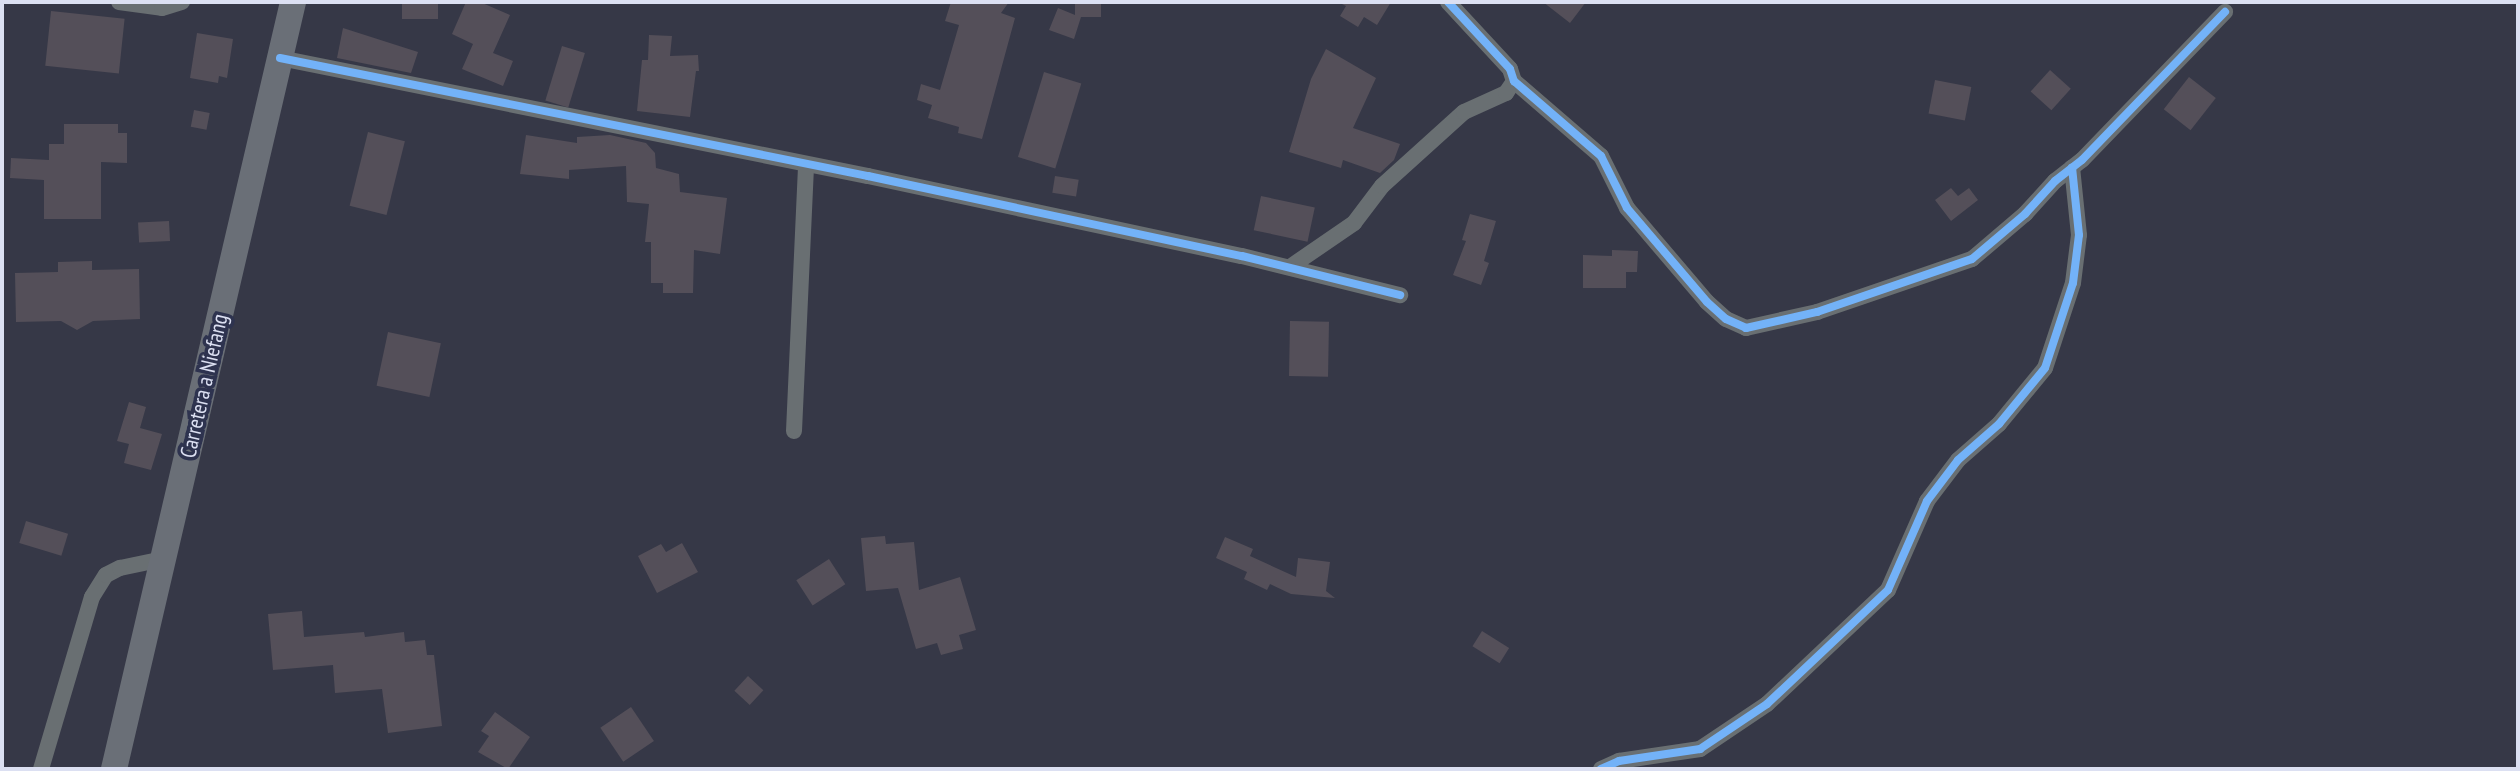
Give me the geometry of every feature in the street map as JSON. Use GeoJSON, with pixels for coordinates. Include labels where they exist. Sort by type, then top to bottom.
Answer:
{"type":"FeatureCollection","features":[{"type":"Feature","properties":{"kind":"main road","name":"Carretera a Niefang"},"geometry":{"type":"LineString","coordinates":[[114,769],[293,2]]}},
{"type":"Feature","properties":{"kind":"street"},"geometry":{"type":"LineString","coordinates":[[119,2],[162,8],[182,2]]}},
{"type":"Feature","properties":{"kind":"street"},"geometry":{"type":"LineString","coordinates":[[1448,2],[1510,69],[1514,81],[1601,156],[1627,208],[1707,302],[1726,319],[1746,328],[1817,312],[1972,259],[2025,214],[2225,12]]}},
{"type":"Feature","properties":{"kind":"street"},"geometry":{"type":"LineString","coordinates":[[280,58],[1290,267],[1400,295]]}},
{"type":"Feature","properties":{"kind":"street"},"geometry":{"type":"LineString","coordinates":[[1290,267],[1354,223],[1382,186],[1438,134],[1472,107],[1506,93],[1514,81]]}},
{"type":"Feature","properties":{"kind":"street"},"geometry":{"type":"LineString","coordinates":[[794,431],[806,165]]}},
{"type":"Feature","properties":{"kind":"street"},"geometry":{"type":"LineString","coordinates":[[1601,769],[1619,761],[1700,749],[1767,704],[1888,590],[1927,501],[1958,460],[1999,424],[2045,368],[2073,283],[2079,235],[2072,167]]}},
{"type":"Feature","properties":{"kind":"street"},"geometry":{"type":"LineString","coordinates":[[41,769],[92,597],[106,575],[120,568],[163,559]]}},
{"type":"Feature","properties":{"kind":"building"},"geometry":{"type":"Polygon","coordinates":[[[402,2],[438,2],[438,19],[402,19],[402,2]]]}},
{"type":"Feature","properties":{"kind":"building"},"geometry":{"type":"Polygon","coordinates":[[[466,2],[480,2],[510,15],[493,53],[513,61],[503,86],[462,69],[473,44],[452,34],[466,2]]]}},
{"type":"Feature","properties":{"kind":"building"},"geometry":{"type":"Polygon","coordinates":[[[951,2],[1009,2],[1001,13],[1015,18],[982,139],[958,133],[959,127],[928,118],[932,105],[917,100],[921,84],[940,90],[959,25],[945,21],[951,2]]]}},
{"type":"Feature","properties":{"kind":"building"},"geometry":{"type":"Polygon","coordinates":[[[1075,2],[1101,2],[1101,17],[1081,17],[1074,39],[1049,30],[1058,8],[1075,15],[1075,2]]]}},
{"type":"Feature","properties":{"kind":"building"},"geometry":{"type":"Polygon","coordinates":[[[1338,2],[1391,2],[1377,25],[1364,17],[1358,27],[1340,16],[1346,6],[1338,2]]]}},
{"type":"Feature","properties":{"kind":"building"},"geometry":{"type":"Polygon","coordinates":[[[1543,2],[1586,2],[1570,23],[1543,2]]]}},
{"type":"Feature","properties":{"kind":"building"},"geometry":{"type":"Polygon","coordinates":[[[51,11],[125,19],[119,73],[45,66],[51,11]]]}},
{"type":"Feature","properties":{"kind":"building"},"geometry":{"type":"Polygon","coordinates":[[[343,28],[418,52],[411,73],[337,58],[343,28]]]}},
{"type":"Feature","properties":{"kind":"building"},"geometry":{"type":"Polygon","coordinates":[[[197,33],[233,39],[227,78],[219,76],[218,83],[190,78],[197,33]]]}},
{"type":"Feature","properties":{"kind":"building"},"geometry":{"type":"Polygon","coordinates":[[[649,35],[672,36],[670,56],[698,55],[699,71],[696,71],[690,117],[637,111],[642,60],[648,60],[649,35]]]}},
{"type":"Feature","properties":{"kind":"building"},"geometry":{"type":"Polygon","coordinates":[[[562,46],[585,53],[568,108],[545,101],[562,46]]]}},
{"type":"Feature","properties":{"kind":"building"},"geometry":{"type":"Polygon","coordinates":[[[1326,49],[1376,78],[1353,128],[1400,144],[1394,160],[1380,173],[1343,160],[1341,168],[1289,152],[1311,79],[1326,49]]]}},
{"type":"Feature","properties":{"kind":"building"},"geometry":{"type":"Polygon","coordinates":[[[2050,70],[2071,89],[2051,110],[2031,92],[2050,70]]]}},
{"type":"Feature","properties":{"kind":"building"},"geometry":{"type":"Polygon","coordinates":[[[1044,72],[1081,83],[1055,169],[1018,157],[1044,72]]]}},
{"type":"Feature","properties":{"kind":"building"},"geometry":{"type":"Polygon","coordinates":[[[2189,77],[2216,98],[2191,130],[2164,109],[2189,77]]]}},
{"type":"Feature","properties":{"kind":"building"},"geometry":{"type":"Polygon","coordinates":[[[1935,80],[1971,87],[1965,120],[1929,113],[1935,80]]]}},
{"type":"Feature","properties":{"kind":"building"},"geometry":{"type":"Polygon","coordinates":[[[194,110],[210,113],[206,130],[191,127],[194,110]]]}},
{"type":"Feature","properties":{"kind":"building"},"geometry":{"type":"Polygon","coordinates":[[[64,124],[118,124],[118,133],[127,133],[127,163],[101,162],[101,219],[44,219],[44,180],[10,178],[11,158],[49,160],[49,144],[64,144],[64,124]]]}},
{"type":"Feature","properties":{"kind":"building"},"geometry":{"type":"Polygon","coordinates":[[[368,132],[405,141],[386,215],[350,206],[368,132]]]}},
{"type":"Feature","properties":{"kind":"building"},"geometry":{"type":"Polygon","coordinates":[[[526,135],[577,143],[577,137],[610,135],[646,143],[655,153],[656,168],[679,174],[680,192],[727,198],[720,254],[694,250],[693,293],[663,293],[663,283],[651,283],[651,242],[645,242],[649,204],[627,202],[626,166],[569,170],[569,179],[520,174],[526,135]]]}},
{"type":"Feature","properties":{"kind":"building"},"geometry":{"type":"Polygon","coordinates":[[[1055,176],[1079,180],[1076,197],[1052,193],[1055,176]]]}},
{"type":"Feature","properties":{"kind":"building"},"geometry":{"type":"Polygon","coordinates":[[[1951,188],[1958,196],[1969,188],[1978,200],[1951,221],[1935,200],[1951,188]]]}},
{"type":"Feature","properties":{"kind":"building"},"geometry":{"type":"Polygon","coordinates":[[[1261,196],[1315,207],[1308,242],[1254,230],[1261,196]]]}},
{"type":"Feature","properties":{"kind":"building"},"geometry":{"type":"Polygon","coordinates":[[[1470,214],[1496,221],[1484,261],[1489,263],[1481,285],[1453,275],[1466,241],[1462,240],[1470,214]]]}},
{"type":"Feature","properties":{"kind":"building"},"geometry":{"type":"Polygon","coordinates":[[[169,221],[170,241],[139,243],[138,223],[169,221]]]}},
{"type":"Feature","properties":{"kind":"building"},"geometry":{"type":"Polygon","coordinates":[[[1612,250],[1638,251],[1637,272],[1626,272],[1626,288],[1583,288],[1583,255],[1612,256],[1612,250]]]}},
{"type":"Feature","properties":{"kind":"building"},"geometry":{"type":"Polygon","coordinates":[[[92,261],[92,270],[139,269],[140,319],[93,321],[77,330],[61,321],[16,322],[15,273],[58,272],[58,262],[92,261]]]}},
{"type":"Feature","properties":{"kind":"building"},"geometry":{"type":"Polygon","coordinates":[[[1290,321],[1329,322],[1328,377],[1289,376],[1290,321]]]}},
{"type":"Feature","properties":{"kind":"building"},"geometry":{"type":"Polygon","coordinates":[[[388,332],[441,343],[429,397],[377,386],[388,332]]]}},
{"type":"Feature","properties":{"kind":"building"},"geometry":{"type":"Polygon","coordinates":[[[129,402],[146,407],[140,428],[162,434],[151,470],[124,463],[129,444],[117,441],[129,402]]]}},
{"type":"Feature","properties":{"kind":"building"},"geometry":{"type":"Polygon","coordinates":[[[26,521],[68,534],[61,556],[19,543],[26,521]]]}},
{"type":"Feature","properties":{"kind":"building"},"geometry":{"type":"Polygon","coordinates":[[[885,536],[886,544],[914,542],[919,590],[960,577],[976,630],[959,635],[963,649],[941,655],[937,643],[916,649],[898,588],[866,591],[861,538],[885,536]]]}},
{"type":"Feature","properties":{"kind":"building"},"geometry":{"type":"Polygon","coordinates":[[[1225,537],[1253,549],[1250,556],[1296,577],[1298,558],[1330,562],[1326,591],[1335,598],[1291,594],[1270,584],[1267,590],[1244,579],[1247,572],[1216,558],[1225,537]]]}},
{"type":"Feature","properties":{"kind":"building"},"geometry":{"type":"Polygon","coordinates":[[[682,543],[698,572],[657,593],[638,556],[661,544],[666,552],[682,543]]]}},
{"type":"Feature","properties":{"kind":"building"},"geometry":{"type":"Polygon","coordinates":[[[829,559],[845,584],[813,605],[796,580],[829,559]]]}},
{"type":"Feature","properties":{"kind":"building"},"geometry":{"type":"Polygon","coordinates":[[[302,611],[304,637],[364,632],[365,637],[404,632],[405,642],[425,640],[427,655],[434,655],[442,726],[388,733],[382,689],[335,693],[333,665],[273,670],[268,614],[302,611]]]}},
{"type":"Feature","properties":{"kind":"building"},"geometry":{"type":"Polygon","coordinates":[[[1482,631],[1509,648],[1500,663],[1472,646],[1482,631]]]}},
{"type":"Feature","properties":{"kind":"building"},"geometry":{"type":"Polygon","coordinates":[[[748,676],[763,690],[750,705],[734,691],[748,676]]]}},
{"type":"Feature","properties":{"kind":"building"},"geometry":{"type":"Polygon","coordinates":[[[631,707],[654,741],[623,762],[600,728],[631,707]]]}},
{"type":"Feature","properties":{"kind":"building"},"geometry":{"type":"Polygon","coordinates":[[[495,712],[530,737],[508,769],[478,752],[489,736],[481,731],[495,712]]]}},
{"type":"Feature","properties":{"kind":"cycle path"},"geometry":{"type":"LineString","coordinates":[[1448,2],[1510,69],[1514,81],[1601,156],[1627,208],[1707,302],[1726,319],[1746,328],[1817,312],[1972,259],[2025,214],[2055,181],[2082,160],[2225,12]]}},
{"type":"Feature","properties":{"kind":"cycle path"},"geometry":{"type":"LineString","coordinates":[[280,58],[868,176],[1242,256],[1400,295]]}},
{"type":"Feature","properties":{"kind":"cycle path"},"geometry":{"type":"LineString","coordinates":[[1601,769],[1619,761],[1700,749],[1767,704],[1888,590],[1927,501],[1958,460],[1999,424],[2045,368],[2073,283],[2079,235],[2072,167]]}}]}
